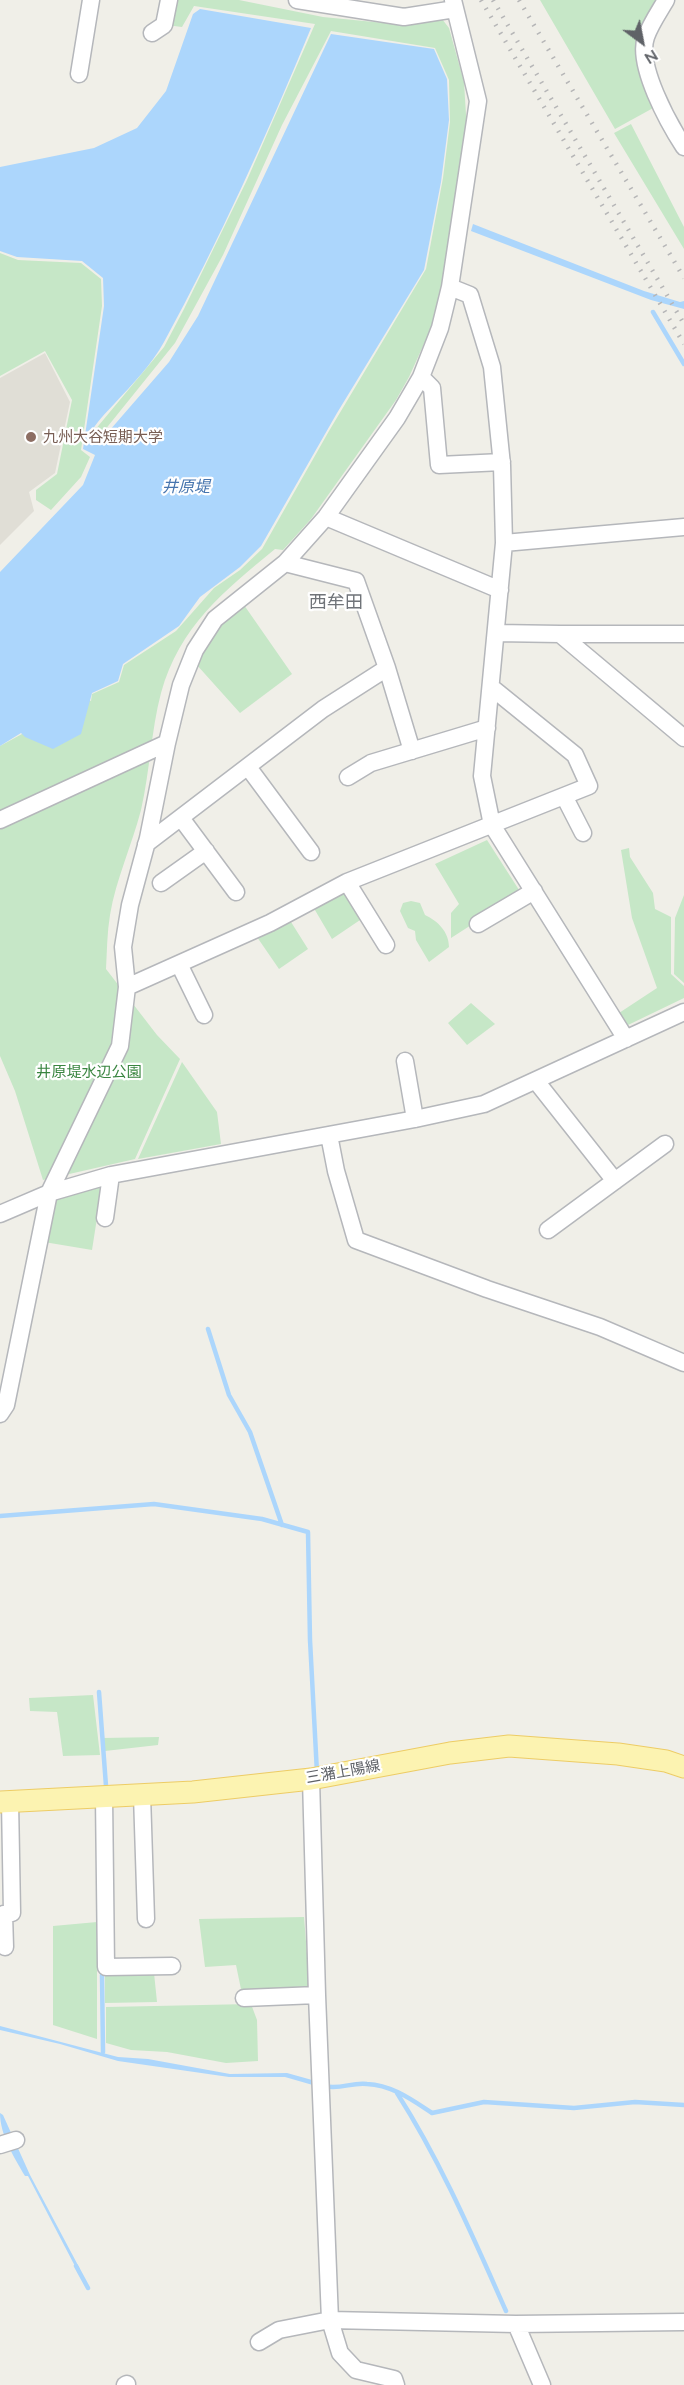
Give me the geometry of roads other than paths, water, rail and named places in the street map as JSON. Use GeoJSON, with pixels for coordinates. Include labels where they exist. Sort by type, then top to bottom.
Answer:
{"type":"FeatureCollection","features":[{"type":"Feature","properties":{"kind":"main road","name":"三潴上陽線"},"geometry":{"type":"LineString","coordinates":[[5,1801],[193,1792],[311,1779],[450,1753],[509,1746],[618,1754],[666,1761],[684,1767]]}},
{"type":"Feature","properties":{"kind":"street"},"geometry":{"type":"LineString","coordinates":[[79,74],[91,0]]}},
{"type":"Feature","properties":{"kind":"street"},"geometry":{"type":"LineString","coordinates":[[152,33],[164,25],[169,0]]}},
{"type":"Feature","properties":{"kind":"street"},"geometry":{"type":"LineString","coordinates":[[0,1414],[6,1405],[49,1193],[120,1046],[127,987],[123,947],[130,905],[146,844],[166,743],[181,685],[195,650],[210,627],[224,612],[285,563],[326,517],[397,418],[421,376],[440,328],[450,287],[477,101],[454,4],[404,17],[343,4],[297,0]]}},
{"type":"Feature","properties":{"kind":"street"},"geometry":{"type":"LineString","coordinates":[[666,0],[645,38],[644,52],[663,112],[684,147]]}},
{"type":"Feature","properties":{"kind":"street"},"geometry":{"type":"LineString","coordinates":[[450,287],[470,295],[492,367],[502,462],[504,543],[482,776],[492,825],[626,1039]]}},
{"type":"Feature","properties":{"kind":"street"},"geometry":{"type":"LineString","coordinates":[[421,376],[432,388],[439,465],[502,462]]}},
{"type":"Feature","properties":{"kind":"street"},"geometry":{"type":"LineString","coordinates":[[326,517],[500,590]]}},
{"type":"Feature","properties":{"kind":"street"},"geometry":{"type":"LineString","coordinates":[[504,543],[684,528]]}},
{"type":"Feature","properties":{"kind":"street"},"geometry":{"type":"LineString","coordinates":[[285,563],[356,582],[387,668],[412,750]]}},
{"type":"Feature","properties":{"kind":"street"},"geometry":{"type":"LineString","coordinates":[[496,633],[684,634]]}},
{"type":"Feature","properties":{"kind":"street"},"geometry":{"type":"LineString","coordinates":[[560,634],[684,738]]}},
{"type":"Feature","properties":{"kind":"street"},"geometry":{"type":"LineString","coordinates":[[146,844],[323,709],[387,668]]}},
{"type":"Feature","properties":{"kind":"street"},"geometry":{"type":"LineString","coordinates":[[127,987],[270,923],[347,882],[589,786],[575,755],[491,687]]}},
{"type":"Feature","properties":{"kind":"street"},"geometry":{"type":"LineString","coordinates":[[348,777],[371,763],[487,728]]}},
{"type":"Feature","properties":{"kind":"street"},"geometry":{"type":"LineString","coordinates":[[0,820],[166,743]]}},
{"type":"Feature","properties":{"kind":"street"},"geometry":{"type":"LineString","coordinates":[[248,767],[311,852]]}},
{"type":"Feature","properties":{"kind":"street"},"geometry":{"type":"LineString","coordinates":[[564,796],[583,833]]}},
{"type":"Feature","properties":{"kind":"street"},"geometry":{"type":"LineString","coordinates":[[181,818],[236,892]]}},
{"type":"Feature","properties":{"kind":"street"},"geometry":{"type":"LineString","coordinates":[[161,883],[206,851]]}},
{"type":"Feature","properties":{"kind":"street"},"geometry":{"type":"LineString","coordinates":[[347,882],[386,945]]}},
{"type":"Feature","properties":{"kind":"street"},"geometry":{"type":"LineString","coordinates":[[478,924],[534,891]]}},
{"type":"Feature","properties":{"kind":"street"},"geometry":{"type":"LineString","coordinates":[[179,964],[204,1015]]}},
{"type":"Feature","properties":{"kind":"street"},"geometry":{"type":"LineString","coordinates":[[0,1214],[49,1193],[111,1175],[415,1119],[484,1104],[684,1012]]}},
{"type":"Feature","properties":{"kind":"street"},"geometry":{"type":"LineString","coordinates":[[405,1061],[415,1119]]}},
{"type":"Feature","properties":{"kind":"street"},"geometry":{"type":"LineString","coordinates":[[536,1081],[615,1181]]}},
{"type":"Feature","properties":{"kind":"street"},"geometry":{"type":"LineString","coordinates":[[328,1135],[356,1240],[487,1290],[600,1328],[684,1363]]}},
{"type":"Feature","properties":{"kind":"street"},"geometry":{"type":"LineString","coordinates":[[548,1230],[665,1144]]}},
{"type":"Feature","properties":{"kind":"street"},"geometry":{"type":"LineString","coordinates":[[105,1218],[111,1175]]}},
{"type":"Feature","properties":{"kind":"street"},"geometry":{"type":"LineString","coordinates":[[311,1779],[316,1995],[330,2320],[340,2353],[356,2370],[394,2379],[396,2385]]}},
{"type":"Feature","properties":{"kind":"street"},"geometry":{"type":"LineString","coordinates":[[142,1795],[146,1919]]}},
{"type":"Feature","properties":{"kind":"street"},"geometry":{"type":"LineString","coordinates":[[104,1797],[113,1893],[106,1967],[172,1966]]}},
{"type":"Feature","properties":{"kind":"street"},"geometry":{"type":"LineString","coordinates":[[5,1801],[12,1913],[2,1914],[5,1947]]}},
{"type":"Feature","properties":{"kind":"street"},"geometry":{"type":"LineString","coordinates":[[244,1998],[316,1995]]}},
{"type":"Feature","properties":{"kind":"street"},"geometry":{"type":"LineString","coordinates":[[0,2145],[16,2140]]}},
{"type":"Feature","properties":{"kind":"street"},"geometry":{"type":"LineString","coordinates":[[259,2342],[279,2330],[330,2320],[516,2324],[684,2322]]}},
{"type":"Feature","properties":{"kind":"street"},"geometry":{"type":"LineString","coordinates":[[516,2324],[542,2385]]}},
{"type":"Feature","properties":{"kind":"water","name":"井原堤"},"geometry":{"type":"Polygon","coordinates":[[[200,9],[311,28],[242,187],[164,342],[148,366],[101,418],[90,435],[103,438],[169,362],[198,316],[331,34],[434,49],[447,79],[449,120],[441,182],[424,270],[337,413],[261,546],[240,567],[200,597],[179,626],[123,664],[118,681],[92,693],[81,734],[53,749],[21,733],[0,746],[0,572],[83,485],[95,455],[83,449],[104,306],[103,278],[82,261],[17,257],[0,251],[0,167],[94,148],[137,128],[166,91],[193,14],[200,9]]]}},
{"type":"Feature","properties":{"kind":"water"},"geometry":{"type":"Polygon","coordinates":[[[473,224],[644,291],[680,302],[684,301],[684,309],[651,300],[471,231],[473,224]]]}},
{"type":"Feature","properties":{"kind":"water"},"geometry":{"type":"Polygon","coordinates":[[[0,2026],[118,2057],[148,2059],[230,2074],[287,2073],[330,2085],[330,2090],[285,2077],[229,2077],[118,2061],[0,2030],[0,2026]]]}},
{"type":"Feature","properties":{"kind":"water"},"geometry":{"type":"Polygon","coordinates":[[[0,2113],[80,2269],[77,2270],[28,2176],[25,2176],[12,2154],[2,2129],[0,2113]]]}},
{"type":"Feature","properties":{"kind":"waterway"},"geometry":{"type":"LineString","coordinates":[[653,312],[684,364]]}},
{"type":"Feature","properties":{"kind":"waterway"},"geometry":{"type":"LineString","coordinates":[[208,1329],[229,1395],[250,1432],[282,1525]]}},
{"type":"Feature","properties":{"kind":"waterway"},"geometry":{"type":"LineString","coordinates":[[0,1516],[154,1504],[262,1519],[308,1532],[310,1640],[317,1773]]}},
{"type":"Feature","properties":{"kind":"waterway"},"geometry":{"type":"LineString","coordinates":[[99,1692],[106,1786]]}},
{"type":"Feature","properties":{"kind":"waterway"},"geometry":{"type":"LineString","coordinates":[[102,1975],[103,2052]]}},
{"type":"Feature","properties":{"kind":"waterway"},"geometry":{"type":"LineString","coordinates":[[324,2086],[362,2084],[385,2087],[432,2113],[484,2102],[574,2108],[635,2102],[684,2105]]}},
{"type":"Feature","properties":{"kind":"waterway"},"geometry":{"type":"LineString","coordinates":[[397,2093],[442,2173],[506,2311]]}},
{"type":"Feature","properties":{"kind":"waterway"},"geometry":{"type":"LineString","coordinates":[[76,2266],[88,2288]]}},
{"type":"Feature","properties":{"kind":"railway"},"geometry":{"type":"LineString","coordinates":[[481,0],[684,344]]}},
{"type":"Feature","properties":{"kind":"railway"},"geometry":{"type":"LineString","coordinates":[[493,0],[684,324]]}},
{"type":"Feature","properties":{"kind":"railway"},"geometry":{"type":"LineString","coordinates":[[519,0],[684,278]]}},
{"type":"Feature","properties":{"kind":"place","name":"九州大谷短期大学"},"geometry":{"type":"Point","coordinates":[31,437]}},
{"type":"Feature","properties":{"kind":"district","name":"西牟田"},"geometry":{"type":"Point","coordinates":[336,603]}},
{"type":"Feature","properties":{"kind":"park label","name":"井原堤水辺公園"},"geometry":{"type":"Point","coordinates":[89,1072]}}]}
